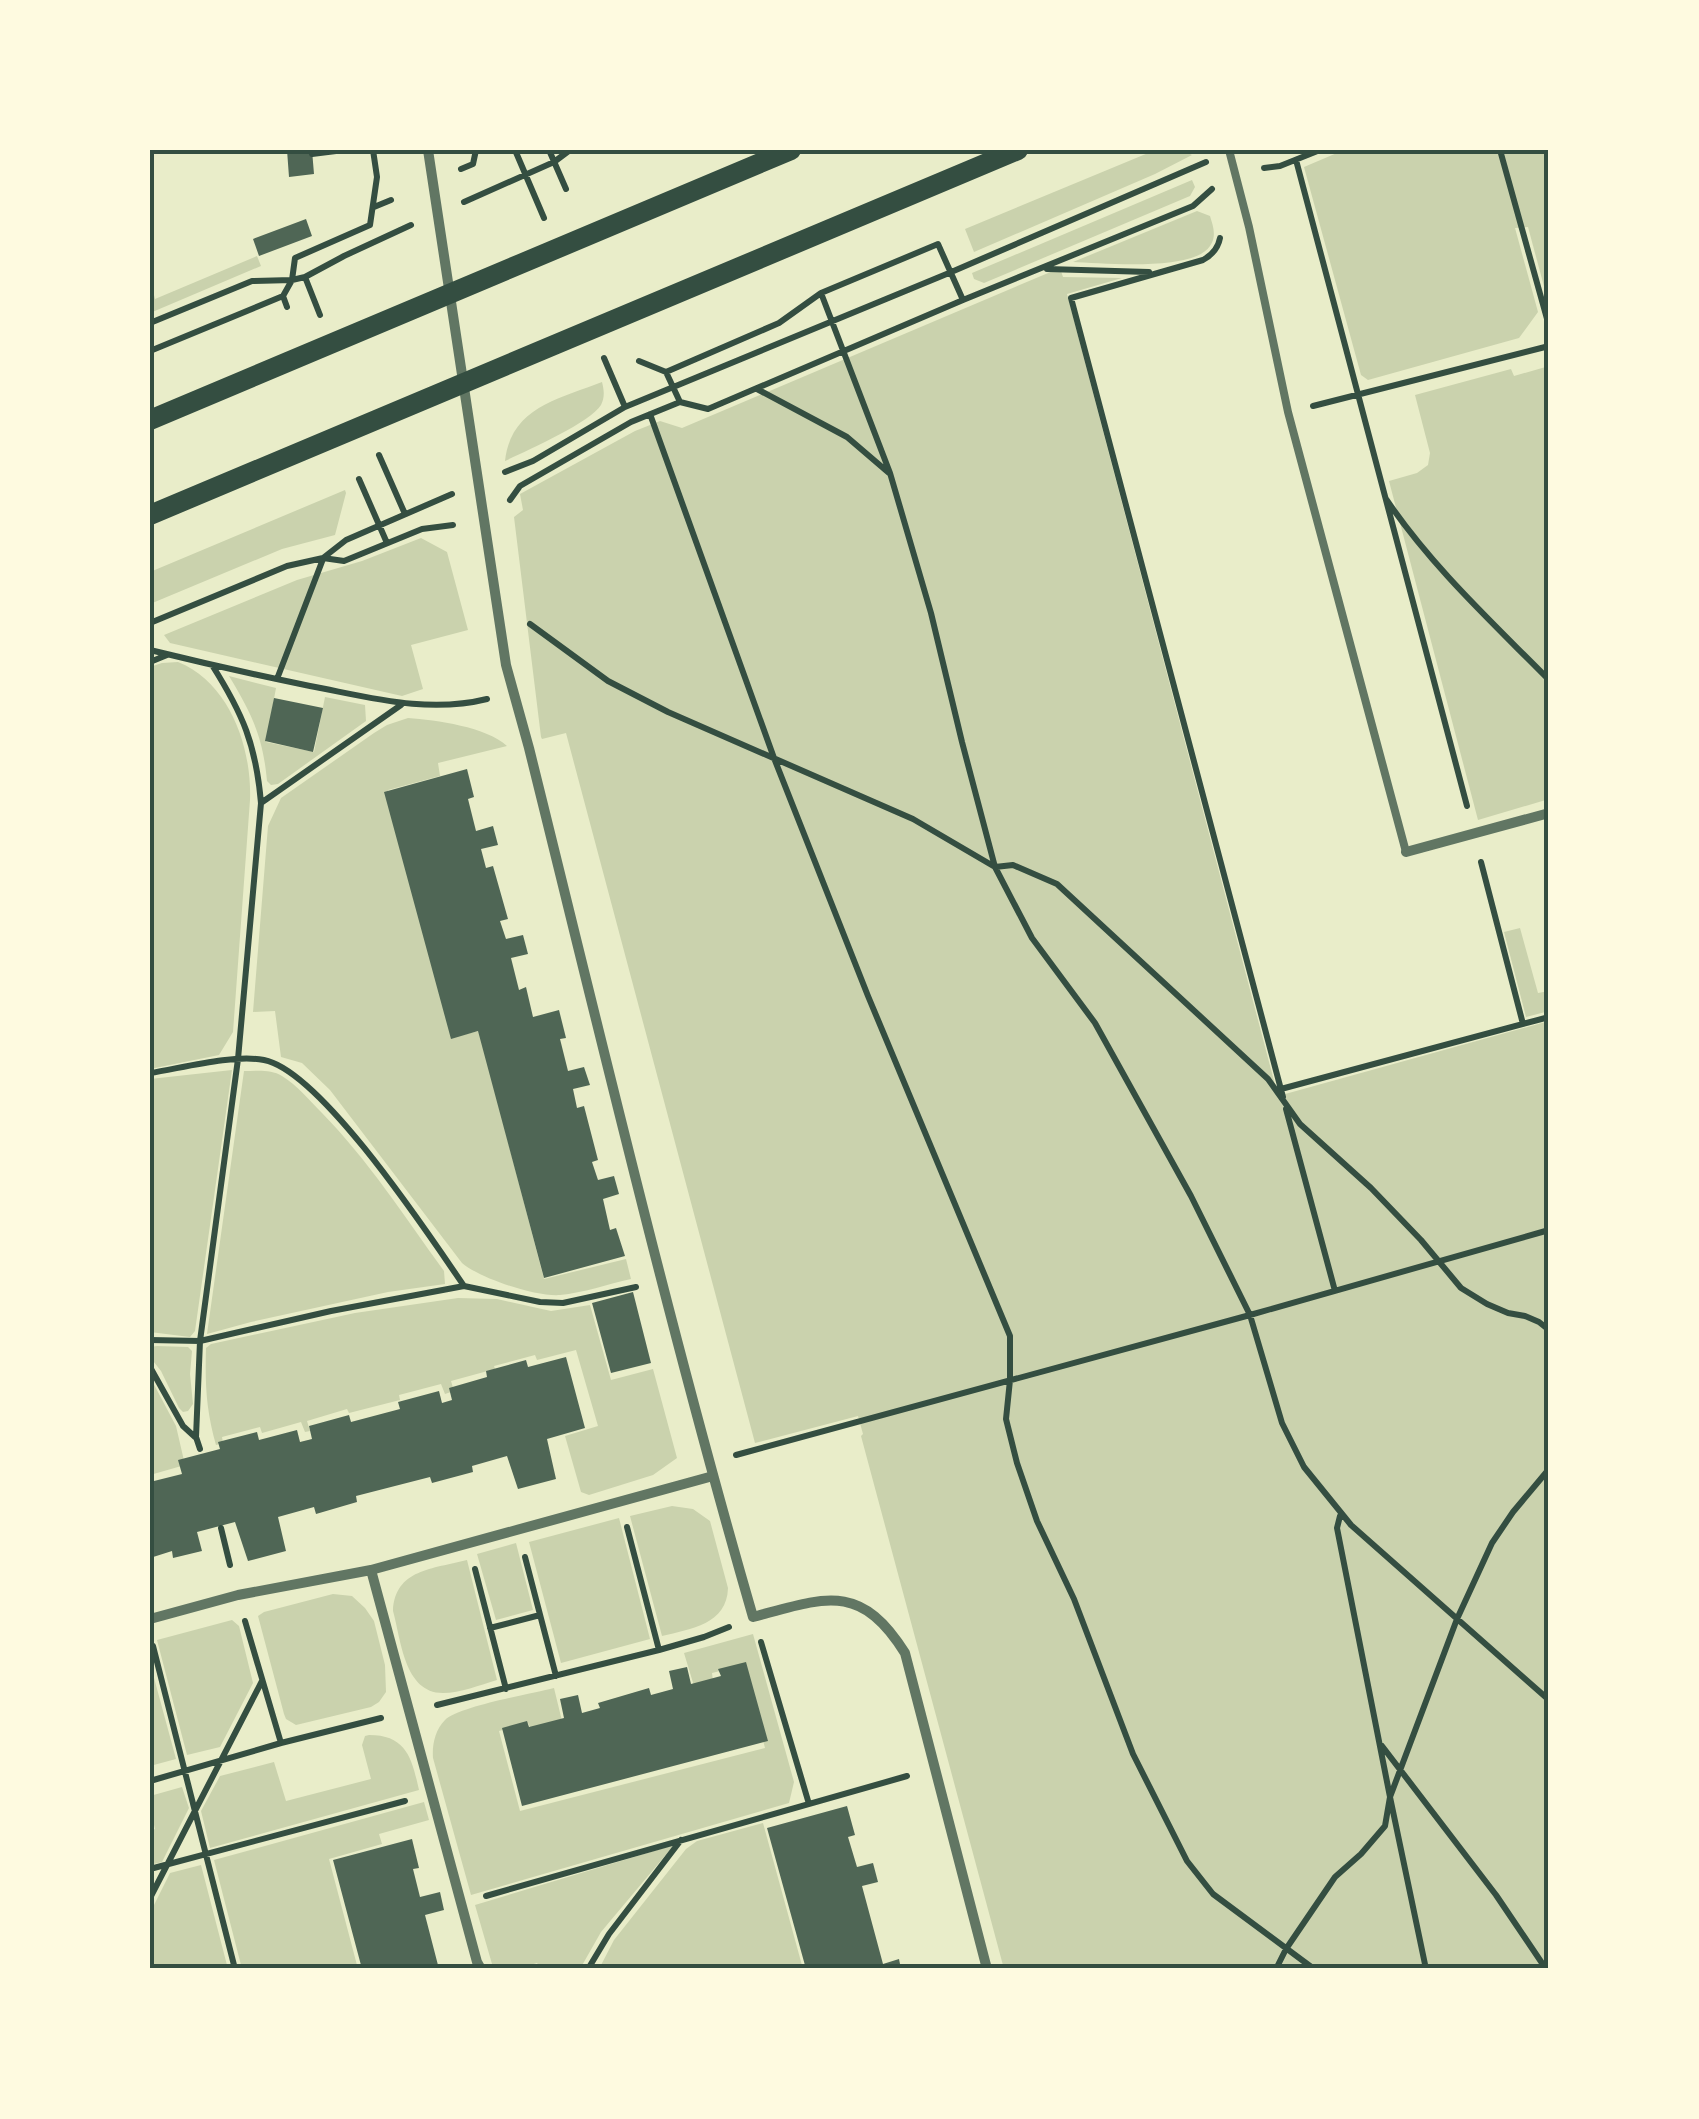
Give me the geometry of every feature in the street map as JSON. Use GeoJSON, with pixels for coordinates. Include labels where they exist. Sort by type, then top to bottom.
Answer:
{"type":"FeatureCollection","features":[{"type":"Feature","properties":{"kind":"main road"},"geometry":{"type":"LineString","coordinates":[[150,420],[791,150]]}},
{"type":"Feature","properties":{"kind":"main road"},"geometry":{"type":"LineString","coordinates":[[150,515],[1018,150]]}},
{"type":"Feature","properties":{"kind":"street"},"geometry":{"type":"LineString","coordinates":[[428,150],[506,665],[662,1282],[754,1617],[812,1602],[844,1600],[872,1612],[890,1630],[905,1654],[987,1969]]}},
{"type":"Feature","properties":{"kind":"street"},"geometry":{"type":"LineString","coordinates":[[1406,852],[1549,813]]}},
{"type":"Feature","properties":{"kind":"street"},"geometry":{"type":"LineString","coordinates":[[150,1619],[238,1595],[371,1570],[713,1476]]}},
{"type":"Feature","properties":{"kind":"street"},"geometry":{"type":"LineString","coordinates":[[371,1570],[481,1969]]}},
{"type":"Feature","properties":{"kind":"lane"},"geometry":{"type":"LineString","coordinates":[[1229,150],[1288,412],[1406,852]]}},
{"type":"Feature","properties":{"kind":"path"},"geometry":{"type":"LineString","coordinates":[[312,154],[344,150]]}},
{"type":"Feature","properties":{"kind":"path"},"geometry":{"type":"LineString","coordinates":[[150,352],[282,296],[292,280],[295,258],[370,224],[377,177],[374,150]]}},
{"type":"Feature","properties":{"kind":"path"},"geometry":{"type":"LineString","coordinates":[[461,170],[473,164],[476,150]]}},
{"type":"Feature","properties":{"kind":"path"},"geometry":{"type":"LineString","coordinates":[[515,150],[538,202]]}},
{"type":"Feature","properties":{"kind":"path"},"geometry":{"type":"LineString","coordinates":[[549,150],[566,190]]}},
{"type":"Feature","properties":{"kind":"path"},"geometry":{"type":"LineString","coordinates":[[480,196],[554,162],[570,150]]}},
{"type":"Feature","properties":{"kind":"path"},"geometry":{"type":"LineString","coordinates":[[1258,170],[1320,150]]}},
{"type":"Feature","properties":{"kind":"path"},"geometry":{"type":"LineString","coordinates":[[1500,150],[1549,326]]}},
{"type":"Feature","properties":{"kind":"path"},"geometry":{"type":"LineString","coordinates":[[1296,160],[1523,1024]]}},
{"type":"Feature","properties":{"kind":"path"},"geometry":{"type":"LineString","coordinates":[[503,473],[533,461],[624,407],[1202,164],[1212,204]]}},
{"type":"Feature","properties":{"kind":"path"},"geometry":{"type":"LineString","coordinates":[[508,504],[520,486],[631,422],[680,402],[708,409],[1193,206],[1211,189]]}},
{"type":"Feature","properties":{"kind":"path"},"geometry":{"type":"LineString","coordinates":[[373,208],[391,200]]}},
{"type":"Feature","properties":{"kind":"path"},"geometry":{"type":"LineString","coordinates":[[1220,232],[1219,244],[1203,260],[1072,298],[1334,1291]]}},
{"type":"Feature","properties":{"kind":"path"},"geometry":{"type":"LineString","coordinates":[[150,323],[252,280],[305,277],[389,234]]}},
{"type":"Feature","properties":{"kind":"path"},"geometry":{"type":"LineString","coordinates":[[666,372],[779,323],[821,293],[938,244],[963,300]]}},
{"type":"Feature","properties":{"kind":"path"},"geometry":{"type":"LineString","coordinates":[[1041,268],[1158,272]]}},
{"type":"Feature","properties":{"kind":"path"},"geometry":{"type":"LineString","coordinates":[[305,277],[312,296]]}},
{"type":"Feature","properties":{"kind":"path"},"geometry":{"type":"LineString","coordinates":[[821,293],[890,473],[931,613],[996,866],[1032,938],[1095,1024],[1192,1196],[1250,1315],[1282,1423],[1304,1467],[1340,1514],[1549,1700]]}},
{"type":"Feature","properties":{"kind":"path"},"geometry":{"type":"LineString","coordinates":[[282,296],[287,307]]}},
{"type":"Feature","properties":{"kind":"path"},"geometry":{"type":"LineString","coordinates":[[1288,412],[1549,346]]}},
{"type":"Feature","properties":{"kind":"path"},"geometry":{"type":"LineString","coordinates":[[639,360],[666,372],[680,402]]}},
{"type":"Feature","properties":{"kind":"path"},"geometry":{"type":"LineString","coordinates":[[610,373],[624,407]]}},
{"type":"Feature","properties":{"kind":"path"},"geometry":{"type":"LineString","coordinates":[[756,388],[847,437],[890,473]]}},
{"type":"Feature","properties":{"kind":"path"},"geometry":{"type":"LineString","coordinates":[[650,414],[774,758],[1010,1336],[1006,1420],[1017,1462],[1037,1522],[1074,1599],[1132,1754],[1187,1861],[1213,1894],[1314,1969]]}},
{"type":"Feature","properties":{"kind":"path"},"geometry":{"type":"LineString","coordinates":[[385,468],[405,514]]}},
{"type":"Feature","properties":{"kind":"path"},"geometry":{"type":"LineString","coordinates":[[359,480],[387,543]]}},
{"type":"Feature","properties":{"kind":"path"},"geometry":{"type":"LineString","coordinates":[[1384,495],[1462,594],[1549,680]]}},
{"type":"Feature","properties":{"kind":"path"},"geometry":{"type":"LineString","coordinates":[[277,679],[323,558],[346,540],[446,496]]}},
{"type":"Feature","properties":{"kind":"path"},"geometry":{"type":"LineString","coordinates":[[150,623],[288,566],[323,558],[344,561],[422,529],[453,526]]}},
{"type":"Feature","properties":{"kind":"path"},"geometry":{"type":"LineString","coordinates":[[495,594],[608,681],[668,712],[913,819],[996,866],[1012,866],[1057,884],[1268,1079],[1300,1124],[1371,1188],[1461,1288],[1486,1304],[1539,1322],[1549,1330]]}},
{"type":"Feature","properties":{"kind":"path"},"geometry":{"type":"LineString","coordinates":[[150,650],[402,704],[472,703],[514,692]]}},
{"type":"Feature","properties":{"kind":"path"},"geometry":{"type":"LineString","coordinates":[[150,662],[168,654]]}},
{"type":"Feature","properties":{"kind":"path"},"geometry":{"type":"LineString","coordinates":[[200,1450],[196,1437],[200,1341],[238,1059],[260,803],[258,768],[250,735],[236,702],[212,664]]}},
{"type":"Feature","properties":{"kind":"path"},"geometry":{"type":"LineString","coordinates":[[260,803],[402,704]]}},
{"type":"Feature","properties":{"kind":"path"},"geometry":{"type":"LineString","coordinates":[[1280,1088],[1549,1017]]}},
{"type":"Feature","properties":{"kind":"path"},"geometry":{"type":"LineString","coordinates":[[150,1073],[238,1059],[265,1060],[288,1070],[359,1141],[464,1286]]}},
{"type":"Feature","properties":{"kind":"path"},"geometry":{"type":"LineString","coordinates":[[710,1462],[1549,1230]]}},
{"type":"Feature","properties":{"kind":"path"},"geometry":{"type":"LineString","coordinates":[[150,1340],[200,1341],[464,1286],[563,1303],[662,1282]]}},
{"type":"Feature","properties":{"kind":"path"},"geometry":{"type":"LineString","coordinates":[[150,1368],[182,1426],[196,1437]]}},
{"type":"Feature","properties":{"kind":"path"},"geometry":{"type":"LineString","coordinates":[[1276,1969],[1335,1877],[1385,1826],[1390,1797],[1457,1619],[1492,1543],[1549,1469]]}},
{"type":"Feature","properties":{"kind":"path"},"geometry":{"type":"LineString","coordinates":[[620,1502],[659,1650]]}},
{"type":"Feature","properties":{"kind":"path"},"geometry":{"type":"LineString","coordinates":[[1340,1514],[1338,1528],[1378,1741],[1426,1969]]}},
{"type":"Feature","properties":{"kind":"path"},"geometry":{"type":"LineString","coordinates":[[221,1528],[282,1743]]}},
{"type":"Feature","properties":{"kind":"path"},"geometry":{"type":"LineString","coordinates":[[518,1530],[556,1676]]}},
{"type":"Feature","properties":{"kind":"path"},"geometry":{"type":"LineString","coordinates":[[468,1543],[506,1689]]}},
{"type":"Feature","properties":{"kind":"path"},"geometry":{"type":"LineString","coordinates":[[490,1628],[540,1615]]}},
{"type":"Feature","properties":{"kind":"path"},"geometry":{"type":"LineString","coordinates":[[150,1781],[282,1743],[704,1638],[754,1617],[809,1804]]}},
{"type":"Feature","properties":{"kind":"path"},"geometry":{"type":"LineString","coordinates":[[150,1635],[235,1969]]}},
{"type":"Feature","properties":{"kind":"path"},"geometry":{"type":"LineString","coordinates":[[150,1898],[262,1681]]}},
{"type":"Feature","properties":{"kind":"path"},"geometry":{"type":"LineString","coordinates":[[1378,1741],[1496,1895],[1546,1969]]}},
{"type":"Feature","properties":{"kind":"path"},"geometry":{"type":"LineString","coordinates":[[461,1903],[935,1768]]}},
{"type":"Feature","properties":{"kind":"path"},"geometry":{"type":"LineString","coordinates":[[150,1870],[430,1794]]}},
{"type":"Feature","properties":{"kind":"path"},"geometry":{"type":"LineString","coordinates":[[588,1969],[609,1934],[682,1839]]}},
{"type":"Feature","properties":{"kind":"green space"},"geometry":{"type":"Polygon","coordinates":[[[1182,150],[1192,155],[974,252],[965,229],[1153,151],[1182,150]]]}},
{"type":"Feature","properties":{"kind":"green space"},"geometry":{"type":"Polygon","coordinates":[[[1344,150],[1549,150],[1549,305],[1528,227],[1515,228],[1538,312],[1519,338],[1368,380],[1361,375],[1304,167],[1344,150]]]}},
{"type":"Feature","properties":{"kind":"green space"},"geometry":{"type":"Polygon","coordinates":[[[1192,180],[1195,187],[1190,196],[984,283],[974,279],[972,273],[1192,180]]]}},
{"type":"Feature","properties":{"kind":"green space"},"geometry":{"type":"Polygon","coordinates":[[[1197,211],[1210,216],[1213,238],[1210,246],[1186,260],[1146,264],[1073,262],[1197,211]]]}},
{"type":"Feature","properties":{"kind":"green space"},"geometry":{"type":"Polygon","coordinates":[[[257,256],[261,266],[150,313],[150,279],[155,299],[257,256]]]}},
{"type":"Feature","properties":{"kind":"green space"},"geometry":{"type":"Polygon","coordinates":[[[1060,268],[1063,277],[1122,278],[1067,294],[1278,1096],[1549,1021],[1549,1969],[1004,1969],[858,1416],[755,1443],[566,733],[541,737],[514,517],[523,510],[520,494],[635,431],[660,421],[682,428],[1060,268]]]}},
{"type":"Feature","properties":{"kind":"green space"},"geometry":{"type":"Polygon","coordinates":[[[1549,366],[1549,799],[1478,820],[1389,481],[1417,473],[1428,465],[1430,453],[1415,395],[1511,369],[1514,376],[1549,366]]]}},
{"type":"Feature","properties":{"kind":"green space"},"geometry":{"type":"Polygon","coordinates":[[[602,382],[603,399],[595,412],[505,461],[509,443],[527,417],[554,400],[602,382]]]}},
{"type":"Feature","properties":{"kind":"green space"},"geometry":{"type":"Polygon","coordinates":[[[345,490],[335,535],[282,549],[150,604],[150,572],[345,490]]]}},
{"type":"Feature","properties":{"kind":"green space"},"geometry":{"type":"Polygon","coordinates":[[[421,538],[447,552],[468,630],[411,645],[423,689],[402,696],[170,643],[164,635],[297,580],[421,538]]]}},
{"type":"Feature","properties":{"kind":"green space"},"geometry":{"type":"Polygon","coordinates":[[[178,662],[211,685],[234,719],[247,759],[250,800],[233,1032],[219,1055],[150,1069],[150,667],[178,662]]]}},
{"type":"Feature","properties":{"kind":"green space"},"geometry":{"type":"Polygon","coordinates":[[[229,676],[276,688],[266,742],[314,752],[325,697],[365,705],[366,721],[278,784],[271,785],[255,726],[229,676]]]}},
{"type":"Feature","properties":{"kind":"green space"},"geometry":{"type":"Polygon","coordinates":[[[408,718],[474,729],[507,746],[438,763],[440,776],[388,790],[453,1037],[479,1031],[544,1279],[626,1259],[631,1279],[550,1295],[508,1285],[470,1269],[330,1090],[302,1063],[281,1057],[275,1011],[253,1012],[268,826],[281,798],[374,733],[408,718]]]}},
{"type":"Feature","properties":{"kind":"green space"},"geometry":{"type":"Polygon","coordinates":[[[1520,928],[1538,993],[1549,991],[1549,1011],[1526,1017],[1504,932],[1520,928]]]}},
{"type":"Feature","properties":{"kind":"green space"},"geometry":{"type":"Polygon","coordinates":[[[232,1070],[195,1331],[190,1337],[150,1332],[150,1079],[232,1070]]]}},
{"type":"Feature","properties":{"kind":"green space"},"geometry":{"type":"Polygon","coordinates":[[[244,1071],[269,1071],[282,1076],[322,1113],[355,1150],[444,1271],[445,1284],[388,1292],[207,1334],[244,1071]]]}},
{"type":"Feature","properties":{"kind":"green space"},"geometry":{"type":"Polygon","coordinates":[[[458,1298],[497,1299],[551,1311],[590,1305],[611,1380],[653,1369],[677,1458],[653,1475],[589,1495],[581,1492],[565,1436],[598,1426],[576,1350],[494,1366],[495,1369],[451,1381],[454,1391],[445,1394],[441,1384],[399,1395],[400,1400],[307,1421],[310,1431],[305,1432],[301,1422],[262,1433],[260,1427],[222,1437],[223,1443],[216,1445],[206,1385],[206,1348],[211,1344],[355,1313],[458,1298]]]}},
{"type":"Feature","properties":{"kind":"green space"},"geometry":{"type":"Polygon","coordinates":[[[150,1347],[188,1347],[192,1351],[193,1404],[188,1411],[179,1408],[150,1357],[150,1347]]]}},
{"type":"Feature","properties":{"kind":"green space"},"geometry":{"type":"Polygon","coordinates":[[[150,1377],[176,1426],[185,1465],[150,1475],[150,1377]]]}},
{"type":"Feature","properties":{"kind":"green space"},"geometry":{"type":"Polygon","coordinates":[[[672,1506],[693,1509],[710,1521],[728,1588],[721,1610],[706,1623],[662,1636],[630,1516],[672,1506]]]}},
{"type":"Feature","properties":{"kind":"green space"},"geometry":{"type":"Polygon","coordinates":[[[619,1518],[650,1639],[561,1663],[529,1542],[619,1518]]]}},
{"type":"Feature","properties":{"kind":"green space"},"geometry":{"type":"Polygon","coordinates":[[[516,1543],[533,1610],[496,1620],[477,1554],[516,1543]]]}},
{"type":"Feature","properties":{"kind":"green space"},"geometry":{"type":"Polygon","coordinates":[[[467,1560],[497,1680],[456,1692],[430,1691],[420,1684],[406,1662],[393,1611],[395,1597],[408,1579],[418,1573],[467,1560]]]}},
{"type":"Feature","properties":{"kind":"green space"},"geometry":{"type":"Polygon","coordinates":[[[333,1594],[352,1596],[374,1621],[385,1665],[386,1692],[371,1707],[296,1725],[284,1714],[258,1616],[333,1594]]]}},
{"type":"Feature","properties":{"kind":"green space"},"geometry":{"type":"Polygon","coordinates":[[[232,1620],[239,1626],[253,1683],[220,1747],[187,1755],[157,1640],[232,1620]]]}},
{"type":"Feature","properties":{"kind":"green space"},"geometry":{"type":"Polygon","coordinates":[[[753,1634],[794,1782],[789,1803],[471,1895],[433,1758],[435,1738],[445,1720],[480,1705],[554,1688],[562,1721],[531,1729],[528,1723],[499,1731],[520,1811],[765,1748],[744,1665],[712,1673],[713,1681],[694,1686],[684,1653],[753,1634]]]}},
{"type":"Feature","properties":{"kind":"green space"},"geometry":{"type":"Polygon","coordinates":[[[150,1663],[176,1759],[150,1766],[150,1663]]]}},
{"type":"Feature","properties":{"kind":"green space"},"geometry":{"type":"Polygon","coordinates":[[[369,1735],[400,1744],[410,1759],[419,1790],[210,1848],[201,1811],[220,1776],[274,1762],[286,1801],[371,1779],[362,1745],[369,1735]]]}},
{"type":"Feature","properties":{"kind":"green space"},"geometry":{"type":"Polygon","coordinates":[[[182,1787],[189,1808],[162,1862],[150,1865],[150,1831],[155,1829],[150,1796],[182,1787]]]}},
{"type":"Feature","properties":{"kind":"green space"},"geometry":{"type":"Polygon","coordinates":[[[424,1802],[429,1820],[379,1834],[382,1844],[329,1859],[358,1969],[242,1969],[214,1860],[424,1802]]]}},
{"type":"Feature","properties":{"kind":"green space"},"geometry":{"type":"Polygon","coordinates":[[[763,1823],[803,1969],[599,1969],[614,1940],[686,1849],[697,1841],[763,1823]]]}},
{"type":"Feature","properties":{"kind":"green space"},"geometry":{"type":"Polygon","coordinates":[[[674,1845],[601,1932],[580,1969],[541,1969],[537,1963],[518,1969],[498,1969],[492,1964],[475,1905],[674,1845]]]}},
{"type":"Feature","properties":{"kind":"green space"},"geometry":{"type":"Polygon","coordinates":[[[201,1865],[228,1969],[150,1969],[150,1913],[170,1873],[201,1865]]]}},
{"type":"Feature","properties":{"kind":"building"},"geometry":{"type":"Polygon","coordinates":[[[287,150],[312,150],[314,174],[289,177],[287,150]]]}},
{"type":"Feature","properties":{"kind":"building"},"geometry":{"type":"Polygon","coordinates":[[[306,219],[312,236],[259,256],[253,239],[306,219]]]}},
{"type":"Feature","properties":{"kind":"building"},"geometry":{"type":"Polygon","coordinates":[[[274,698],[323,708],[313,752],[265,741],[274,698]]]}},
{"type":"Feature","properties":{"kind":"building"},"geometry":{"type":"Polygon","coordinates":[[[467,769],[474,797],[468,799],[476,831],[493,826],[498,845],[481,849],[486,868],[493,866],[508,919],[500,921],[506,939],[523,935],[528,954],[511,958],[519,990],[526,987],[533,1017],[559,1010],[566,1038],[560,1039],[568,1071],[584,1067],[590,1085],[573,1089],[577,1108],[584,1106],[598,1160],[592,1162],[598,1180],[614,1176],[619,1194],[603,1199],[610,1230],[616,1228],[625,1256],[544,1278],[478,1031],[451,1039],[384,792],[467,769]]]}},
{"type":"Feature","properties":{"kind":"building"},"geometry":{"type":"Polygon","coordinates":[[[633,1292],[651,1363],[611,1373],[592,1303],[633,1292]]]}},
{"type":"Feature","properties":{"kind":"building"},"geometry":{"type":"Polygon","coordinates":[[[566,1357],[585,1428],[547,1439],[556,1479],[518,1489],[507,1456],[472,1466],[473,1472],[432,1483],[430,1477],[356,1496],[357,1502],[316,1514],[314,1507],[278,1517],[286,1551],[248,1561],[235,1522],[197,1532],[202,1551],[173,1558],[172,1551],[150,1558],[150,1482],[182,1474],[178,1460],[220,1449],[218,1442],[257,1432],[259,1440],[297,1430],[300,1442],[312,1439],[309,1426],[349,1415],[351,1422],[400,1409],[398,1402],[439,1391],[442,1403],[452,1400],[449,1388],[487,1377],[486,1371],[526,1360],[528,1367],[566,1357]]]}},
{"type":"Feature","properties":{"kind":"building"},"geometry":{"type":"Polygon","coordinates":[[[746,1662],[768,1741],[522,1806],[502,1728],[527,1721],[529,1727],[564,1718],[560,1699],[578,1695],[582,1713],[600,1708],[598,1703],[649,1688],[651,1695],[673,1689],[669,1671],[687,1667],[691,1684],[721,1676],[718,1669],[746,1662]]]}},
{"type":"Feature","properties":{"kind":"building"},"geometry":{"type":"Polygon","coordinates":[[[847,1806],[855,1835],[848,1837],[857,1867],[873,1863],[878,1882],[862,1886],[883,1964],[899,1959],[901,1969],[806,1969],[767,1828],[847,1806]]]}},
{"type":"Feature","properties":{"kind":"building"},"geometry":{"type":"Polygon","coordinates":[[[412,1839],[419,1868],[413,1869],[420,1897],[440,1892],[444,1910],[425,1915],[439,1969],[362,1969],[333,1860],[412,1839]]]}}]}
